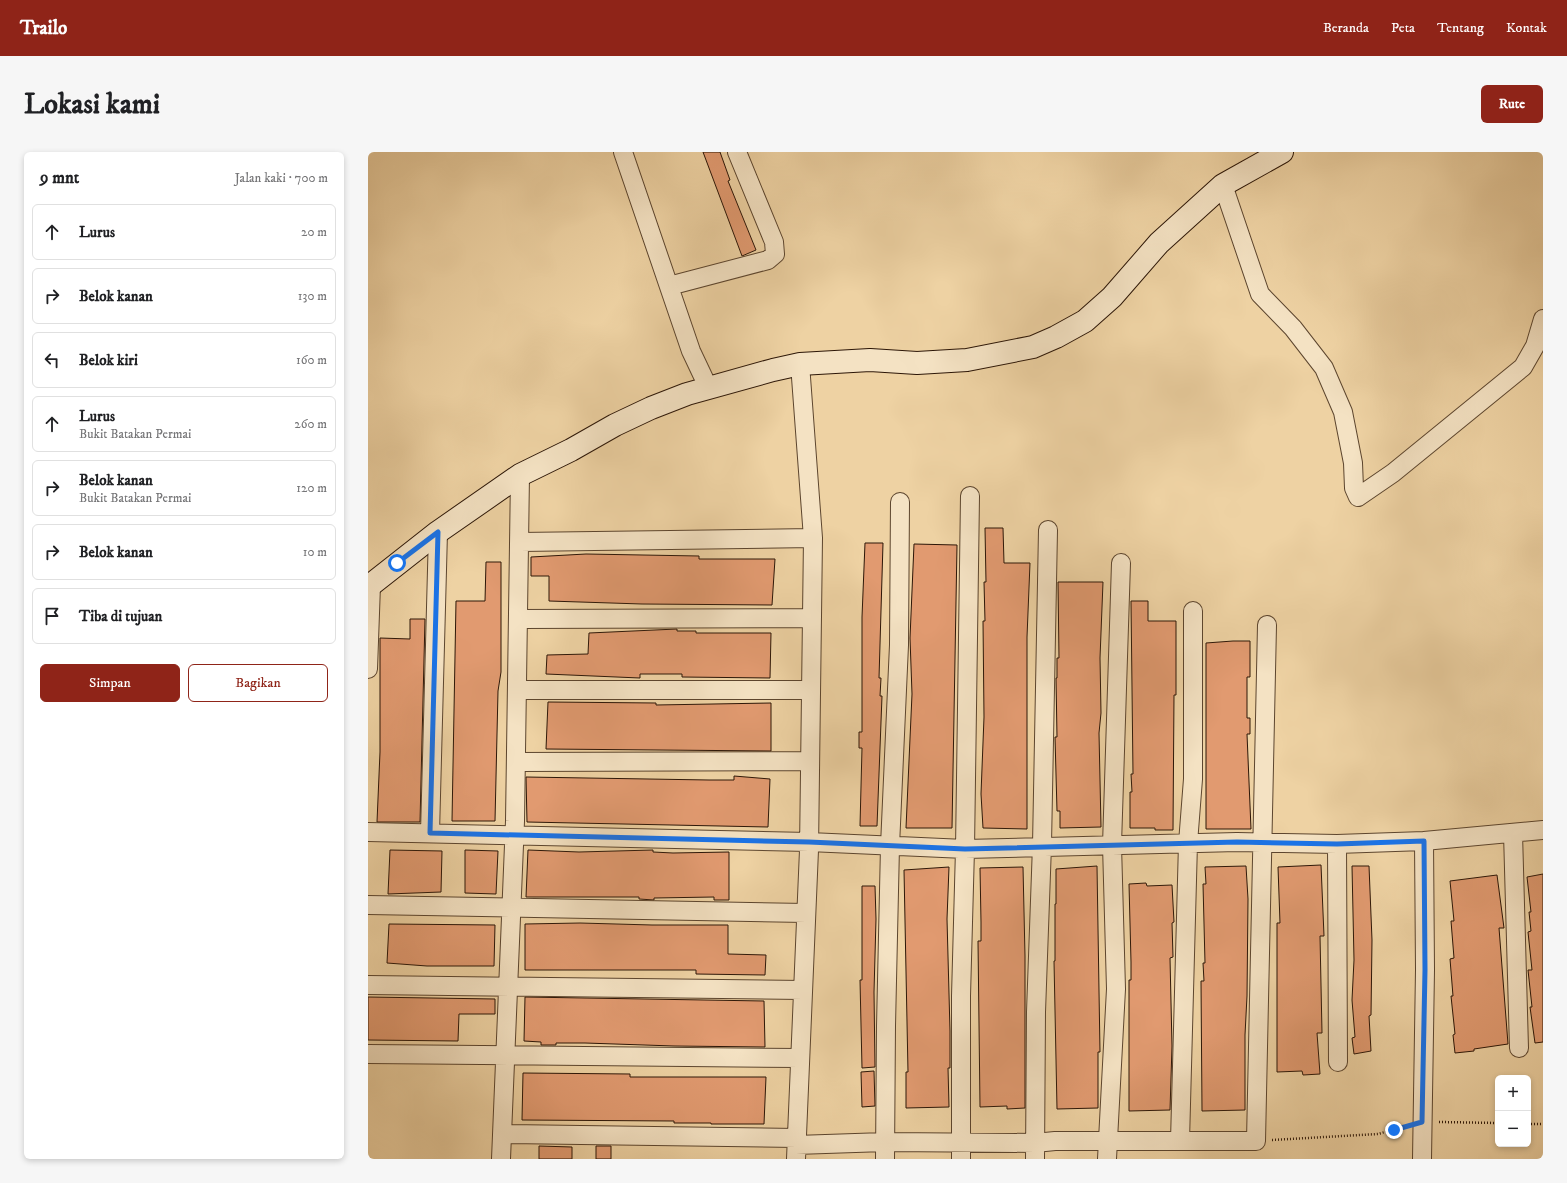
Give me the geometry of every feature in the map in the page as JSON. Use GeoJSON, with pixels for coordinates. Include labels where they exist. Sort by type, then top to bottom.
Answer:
{"type":"FeatureCollection","features":[{"type":"Feature","properties":{"kind":"street"},"geometry":{"type":"LineString","coordinates":[[623,152],[691,351],[708,387]]}},
{"type":"Feature","properties":{"kind":"street"},"geometry":{"type":"LineString","coordinates":[[669,286],[768,260],[775,254],[774,242],[737,152]]}},
{"type":"Feature","properties":{"kind":"street"},"geometry":{"type":"LineString","coordinates":[[368,669],[369,586],[438,532],[520,475],[651,408],[708,387],[800,364],[870,360],[917,363],[952,361],[999,355],[1032,347],[1085,321],[1112,297],[1159,243],[1223,185],[1282,152]]}},
{"type":"Feature","properties":{"kind":"street"},"geometry":{"type":"LineString","coordinates":[[1223,185],[1260,294],[1293,328],[1324,368],[1343,412],[1353,463],[1354,488],[1358,497],[1393,474],[1523,367],[1535,346],[1543,319]]}},
{"type":"Feature","properties":{"kind":"street"},"geometry":{"type":"LineString","coordinates":[[796,1147],[809,842],[813,538],[800,364]]}},
{"type":"Feature","properties":{"kind":"street"},"geometry":{"type":"LineString","coordinates":[[501,1159],[515,835],[520,475]]}},
{"type":"Feature","properties":{"kind":"street"},"geometry":{"type":"LineString","coordinates":[[961,1150],[961,996],[965,849],[970,496]]}},
{"type":"Feature","properties":{"kind":"street"},"geometry":{"type":"LineString","coordinates":[[885,1150],[890,846],[899,645],[900,502]]}},
{"type":"Feature","properties":{"kind":"street"},"geometry":{"type":"LineString","coordinates":[[1035,1151],[1036,1012],[1042,845],[1048,530]]}},
{"type":"Feature","properties":{"kind":"street"},"geometry":{"type":"LineString","coordinates":[[430,833],[438,532]]}},
{"type":"Feature","properties":{"kind":"street"},"geometry":{"type":"LineString","coordinates":[[520,542],[813,538]]}},
{"type":"Feature","properties":{"kind":"street"},"geometry":{"type":"LineString","coordinates":[[1107,1159],[1116,988],[1112,845],[1121,563]]}},
{"type":"Feature","properties":{"kind":"street"},"geometry":{"type":"LineString","coordinates":[[1180,1141],[1188,843],[1193,779],[1193,611]]}},
{"type":"Feature","properties":{"kind":"street"},"geometry":{"type":"LineString","coordinates":[[519,619],[812,618]]}},
{"type":"Feature","properties":{"kind":"street"},"geometry":{"type":"LineString","coordinates":[[502,1134],[885,1150],[1035,1151],[1107,1141],[1256,1141],[1267,625]]}},
{"type":"Feature","properties":{"kind":"street"},"geometry":{"type":"LineString","coordinates":[[518,690],[811,690]]}},
{"type":"Feature","properties":{"kind":"street"},"geometry":{"type":"LineString","coordinates":[[516,762],[810,761]]}},
{"type":"Feature","properties":{"kind":"street"},"geometry":{"type":"LineString","coordinates":[[368,832],[809,842],[965,849],[1042,845],[1112,845],[1263,841],[1337,844],[1424,841],[1543,830]]}},
{"type":"Feature","properties":{"kind":"street"},"geometry":{"type":"LineString","coordinates":[[1513,833],[1518,1048]]}},
{"type":"Feature","properties":{"kind":"street"},"geometry":{"type":"LineString","coordinates":[[1422,1159],[1425,970],[1424,841]]}},
{"type":"Feature","properties":{"kind":"street"},"geometry":{"type":"LineString","coordinates":[[1337,844],[1338,1062]]}},
{"type":"Feature","properties":{"kind":"street"},"geometry":{"type":"LineString","coordinates":[[368,905],[512,909],[806,913]]}},
{"type":"Feature","properties":{"kind":"street"},"geometry":{"type":"LineString","coordinates":[[368,985],[803,990]]}},
{"type":"Feature","properties":{"kind":"street"},"geometry":{"type":"LineString","coordinates":[[368,1054],[800,1058]]}},
{"type":"Feature","properties":{"kind":"path"},"geometry":{"type":"LineString","coordinates":[[1256,1141],[1378,1134],[1422,1122],[1495,1123]]}},
{"type":"Feature","properties":{"kind":"path"},"geometry":{"type":"LineString","coordinates":[[1531,1124],[1543,1124]]}},
{"type":"Feature","properties":{"kind":"building"},"geometry":{"type":"Polygon","coordinates":[[[703,152],[720,152],[730,180],[728,181],[756,250],[742,256],[703,152]]]}},
{"type":"Feature","properties":{"kind":"building"},"geometry":{"type":"Polygon","coordinates":[[[985,528],[1003,528],[1004,563],[1030,563],[1027,637],[1027,829],[983,828],[981,794],[984,717],[983,621],[985,621],[984,582],[986,582],[985,528]]]}},
{"type":"Feature","properties":{"kind":"building"},"geometry":{"type":"Polygon","coordinates":[[[865,543],[883,543],[879,678],[881,678],[880,696],[882,696],[877,826],[860,826],[862,748],[859,748],[859,732],[862,732],[862,617],[865,543]]]}},
{"type":"Feature","properties":{"kind":"building"},"geometry":{"type":"Polygon","coordinates":[[[914,544],[957,545],[952,828],[906,828],[912,694],[910,638],[914,544]]]}},
{"type":"Feature","properties":{"kind":"building"},"geometry":{"type":"Polygon","coordinates":[[[586,554],[699,556],[699,559],[775,559],[772,605],[642,604],[549,601],[549,576],[531,576],[531,557],[586,554]]]}},
{"type":"Feature","properties":{"kind":"building"},"geometry":{"type":"Polygon","coordinates":[[[486,562],[501,562],[501,672],[498,691],[495,821],[452,821],[456,601],[485,601],[486,562]]]}},
{"type":"Feature","properties":{"kind":"building"},"geometry":{"type":"Polygon","coordinates":[[[1058,582],[1103,582],[1100,658],[1101,713],[1099,733],[1101,827],[1060,828],[1060,811],[1057,811],[1055,737],[1057,737],[1057,658],[1059,658],[1058,582]]]}},
{"type":"Feature","properties":{"kind":"building"},"geometry":{"type":"Polygon","coordinates":[[[1131,601],[1148,601],[1148,621],[1176,621],[1173,830],[1130,828],[1130,792],[1132,792],[1131,774],[1133,774],[1131,601]]]}},
{"type":"Feature","properties":{"kind":"building"},"geometry":{"type":"Polygon","coordinates":[[[410,619],[425,619],[420,822],[377,822],[380,752],[380,638],[410,639],[410,619]]]}},
{"type":"Feature","properties":{"kind":"building"},"geometry":{"type":"Polygon","coordinates":[[[677,629],[677,631],[696,631],[696,633],[771,633],[770,678],[682,677],[682,674],[640,674],[640,678],[546,674],[547,655],[588,654],[589,633],[677,629]]]}},
{"type":"Feature","properties":{"kind":"building"},"geometry":{"type":"Polygon","coordinates":[[[1250,641],[1250,677],[1247,677],[1247,718],[1250,718],[1250,734],[1247,734],[1251,829],[1206,829],[1206,643],[1250,641]]]}},
{"type":"Feature","properties":{"kind":"building"},"geometry":{"type":"Polygon","coordinates":[[[548,702],[656,703],[656,705],[771,703],[771,751],[546,749],[548,702]]]}},
{"type":"Feature","properties":{"kind":"building"},"geometry":{"type":"Polygon","coordinates":[[[734,776],[770,779],[768,827],[527,822],[526,777],[734,780],[734,776]]]}},
{"type":"Feature","properties":{"kind":"building"},"geometry":{"type":"Polygon","coordinates":[[[390,850],[442,851],[441,892],[388,894],[390,850]]]}},
{"type":"Feature","properties":{"kind":"building"},"geometry":{"type":"Polygon","coordinates":[[[465,850],[498,851],[496,894],[465,893],[465,850]]]}},
{"type":"Feature","properties":{"kind":"building"},"geometry":{"type":"Polygon","coordinates":[[[528,850],[579,852],[653,850],[653,852],[673,853],[729,852],[729,900],[714,900],[714,897],[654,898],[654,900],[639,899],[639,897],[526,897],[528,850]]]}},
{"type":"Feature","properties":{"kind":"building"},"geometry":{"type":"Polygon","coordinates":[[[1321,865],[1324,936],[1320,936],[1322,1033],[1317,1033],[1320,1074],[1303,1075],[1302,1071],[1277,1072],[1277,923],[1280,923],[1278,867],[1321,865]]]}},
{"type":"Feature","properties":{"kind":"building"},"geometry":{"type":"Polygon","coordinates":[[[1097,866],[1100,1052],[1098,1052],[1098,1108],[1057,1109],[1054,961],[1056,869],[1097,866]]]}},
{"type":"Feature","properties":{"kind":"building"},"geometry":{"type":"Polygon","coordinates":[[[1246,866],[1248,899],[1245,1110],[1202,1111],[1201,981],[1204,981],[1203,963],[1205,963],[1203,884],[1206,884],[1205,867],[1246,866]]]}},
{"type":"Feature","properties":{"kind":"building"},"geometry":{"type":"Polygon","coordinates":[[[1352,866],[1369,866],[1372,940],[1371,1015],[1369,1016],[1371,1051],[1354,1054],[1352,1038],[1355,1037],[1352,1000],[1354,960],[1352,866]]]}},
{"type":"Feature","properties":{"kind":"building"},"geometry":{"type":"Polygon","coordinates":[[[949,867],[947,919],[950,1031],[950,1068],[948,1068],[949,1107],[906,1108],[906,1072],[908,1072],[904,870],[949,867]]]}},
{"type":"Feature","properties":{"kind":"building"},"geometry":{"type":"Polygon","coordinates":[[[1023,867],[1025,956],[1025,1108],[1007,1109],[1007,1106],[980,1107],[978,941],[981,941],[980,868],[1023,867]]]}},
{"type":"Feature","properties":{"kind":"building"},"geometry":{"type":"Polygon","coordinates":[[[1543,874],[1543,1042],[1535,1043],[1530,1007],[1532,1007],[1528,970],[1532,970],[1528,932],[1531,931],[1529,912],[1531,912],[1527,877],[1543,874]]]}},
{"type":"Feature","properties":{"kind":"building"},"geometry":{"type":"Polygon","coordinates":[[[1497,875],[1504,928],[1499,928],[1508,1044],[1474,1049],[1474,1051],[1455,1053],[1450,959],[1454,958],[1451,921],[1454,921],[1450,881],[1497,875]]]}},
{"type":"Feature","properties":{"kind":"building"},"geometry":{"type":"Polygon","coordinates":[[[1146,883],[1147,886],[1172,885],[1174,922],[1172,923],[1173,957],[1170,958],[1172,1046],[1170,1110],[1129,1111],[1129,980],[1131,980],[1131,962],[1129,884],[1146,883]]]}},
{"type":"Feature","properties":{"kind":"building"},"geometry":{"type":"Polygon","coordinates":[[[862,886],[875,886],[876,919],[874,992],[875,1067],[862,1068],[860,980],[862,980],[862,886]]]}},
{"type":"Feature","properties":{"kind":"building"},"geometry":{"type":"Polygon","coordinates":[[[580,923],[728,925],[728,954],[766,955],[765,975],[696,974],[696,970],[525,970],[525,924],[580,923]]]}},
{"type":"Feature","properties":{"kind":"building"},"geometry":{"type":"Polygon","coordinates":[[[389,924],[495,925],[494,966],[427,966],[387,963],[389,924]]]}},
{"type":"Feature","properties":{"kind":"building"},"geometry":{"type":"Polygon","coordinates":[[[368,997],[495,999],[495,1014],[459,1014],[458,1041],[368,1040],[368,997]]]}},
{"type":"Feature","properties":{"kind":"building"},"geometry":{"type":"Polygon","coordinates":[[[525,997],[764,1001],[765,1047],[585,1043],[556,1043],[556,1045],[541,1045],[541,1042],[524,1041],[525,997]]]}},
{"type":"Feature","properties":{"kind":"building"},"geometry":{"type":"Polygon","coordinates":[[[874,1071],[875,1106],[862,1107],[861,1072],[874,1071]]]}},
{"type":"Feature","properties":{"kind":"building"},"geometry":{"type":"Polygon","coordinates":[[[523,1073],[630,1074],[630,1077],[766,1077],[764,1124],[674,1123],[674,1121],[522,1120],[523,1073]]]}},
{"type":"Feature","properties":{"kind":"building"},"geometry":{"type":"Polygon","coordinates":[[[539,1146],[572,1147],[572,1159],[539,1159],[539,1146]]]}},
{"type":"Feature","properties":{"kind":"building"},"geometry":{"type":"Polygon","coordinates":[[[596,1146],[611,1146],[611,1159],[596,1159],[596,1146]]]}},
{"type":"Feature","properties":{"kind":"route"},"geometry":{"type":"LineString","coordinates":[[397,563],[438,532],[430,833],[809,842],[965,849],[1042,845],[1112,845],[1263,841],[1337,844],[1424,841],[1425,970],[1422,1122],[1394,1130]]}}]}
